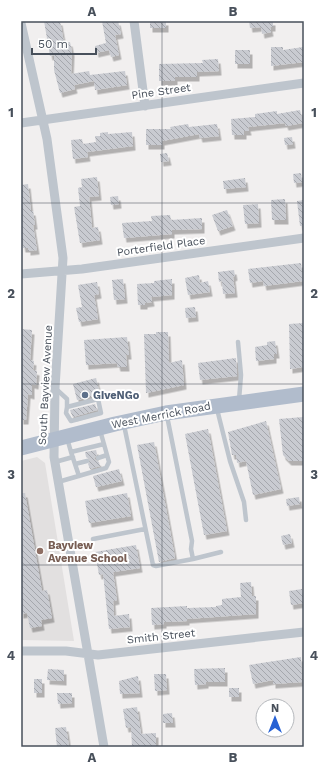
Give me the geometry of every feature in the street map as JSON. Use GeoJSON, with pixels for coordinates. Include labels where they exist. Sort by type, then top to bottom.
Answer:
{"type":"FeatureCollection","features":[{"type":"Feature","properties":{"kind":"main road","name":"West Merrick Road"},"geometry":{"type":"LineString","coordinates":[[21,448],[103,422],[123,422],[166,412],[304,394]]}},
{"type":"Feature","properties":{"kind":"street"},"geometry":{"type":"LineString","coordinates":[[134,21],[145,106]]}},
{"type":"Feature","properties":{"kind":"street","name":"South Bayview Avenue"},"geometry":{"type":"LineString","coordinates":[[21,23],[47,139],[63,258],[54,414],[67,433],[55,462],[104,747]]}},
{"type":"Feature","properties":{"kind":"street","name":"Pine Street"},"geometry":{"type":"LineString","coordinates":[[21,123],[304,83]]}},
{"type":"Feature","properties":{"kind":"street","name":"Porterfield Place"},"geometry":{"type":"LineString","coordinates":[[21,274],[62,270],[304,238]]}},
{"type":"Feature","properties":{"kind":"street","name":"Smith Street"},"geometry":{"type":"LineString","coordinates":[[21,651],[87,653],[98,655],[304,632]]}},
{"type":"Feature","properties":{"kind":"lane"},"geometry":{"type":"LineString","coordinates":[[238,342],[241,375],[239,402]]}},
{"type":"Feature","properties":{"kind":"lane"},"geometry":{"type":"LineString","coordinates":[[55,388],[67,399],[67,433],[79,476]]}},
{"type":"Feature","properties":{"kind":"lane"},"geometry":{"type":"LineString","coordinates":[[58,482],[106,468],[109,462],[104,444],[103,422],[98,399],[87,403],[67,406]]}},
{"type":"Feature","properties":{"kind":"lane"},"geometry":{"type":"LineString","coordinates":[[217,405],[230,461],[244,502],[246,520]]}},
{"type":"Feature","properties":{"kind":"lane"},"geometry":{"type":"LineString","coordinates":[[166,412],[192,541],[191,549],[193,558]]}},
{"type":"Feature","properties":{"kind":"lane"},"geometry":{"type":"LineString","coordinates":[[54,414],[66,413]]}},
{"type":"Feature","properties":{"kind":"lane"},"geometry":{"type":"LineString","coordinates":[[67,433],[79,417],[89,415],[103,422]]}},
{"type":"Feature","properties":{"kind":"lane"},"geometry":{"type":"LineString","coordinates":[[123,422],[153,564],[156,566],[221,552]]}},
{"type":"Feature","properties":{"kind":"lane"},"geometry":{"type":"LineString","coordinates":[[55,462],[104,444]]}},
{"type":"Feature","properties":{"kind":"lane"},"geometry":{"type":"LineString","coordinates":[[98,458],[107,455]]}},
{"type":"Feature","properties":{"kind":"lane"},"geometry":{"type":"LineString","coordinates":[[75,464],[87,461]]}},
{"type":"Feature","properties":{"kind":"lane"},"geometry":{"type":"LineString","coordinates":[[93,539],[145,529]]}},
{"type":"Feature","properties":{"kind":"shaded area","name":"Bayview Avenue School"},"geometry":{"type":"Polygon","coordinates":[[[37,457],[45,463],[74,641],[21,640],[21,461],[37,457]]]}},
{"type":"Feature","properties":{"kind":"building"},"geometry":{"type":"Polygon","coordinates":[[[44,21],[60,21],[64,43],[70,42],[72,52],[71,74],[89,71],[90,75],[125,71],[127,85],[95,90],[94,81],[74,85],[75,89],[60,93],[54,70],[54,55],[50,56],[44,21]]]}},
{"type":"Feature","properties":{"kind":"building"},"geometry":{"type":"Polygon","coordinates":[[[102,21],[118,21],[121,34],[115,35],[119,55],[111,57],[109,50],[96,53],[95,46],[106,43],[102,21]]]}},
{"type":"Feature","properties":{"kind":"building"},"geometry":{"type":"Polygon","coordinates":[[[150,21],[166,21],[166,28],[150,28],[150,21]]]}},
{"type":"Feature","properties":{"kind":"building"},"geometry":{"type":"Polygon","coordinates":[[[249,21],[273,21],[273,27],[270,27],[271,32],[262,34],[261,27],[250,28],[249,21]]]}},
{"type":"Feature","properties":{"kind":"building"},"geometry":{"type":"Polygon","coordinates":[[[271,47],[283,47],[283,50],[303,47],[304,62],[271,66],[271,47]]]}},
{"type":"Feature","properties":{"kind":"building"},"geometry":{"type":"Polygon","coordinates":[[[235,50],[250,50],[250,64],[235,64],[235,50]]]}},
{"type":"Feature","properties":{"kind":"building"},"geometry":{"type":"Polygon","coordinates":[[[218,59],[219,71],[197,72],[197,77],[175,77],[175,81],[159,81],[159,64],[203,63],[202,60],[218,59]]]}},
{"type":"Feature","properties":{"kind":"building"},"geometry":{"type":"Polygon","coordinates":[[[300,110],[303,123],[286,126],[285,123],[248,127],[249,131],[244,131],[244,135],[232,135],[231,119],[255,117],[255,114],[277,111],[277,114],[300,110]]]}},
{"type":"Feature","properties":{"kind":"building"},"geometry":{"type":"Polygon","coordinates":[[[188,124],[189,127],[217,124],[219,136],[200,138],[199,134],[162,141],[162,145],[146,145],[146,129],[171,129],[170,127],[188,124]]]}},
{"type":"Feature","properties":{"kind":"building"},"geometry":{"type":"Polygon","coordinates":[[[108,132],[108,134],[132,132],[133,146],[87,152],[88,157],[73,159],[71,140],[82,139],[83,144],[96,142],[95,136],[100,136],[100,133],[108,132]]]}},
{"type":"Feature","properties":{"kind":"building"},"geometry":{"type":"Polygon","coordinates":[[[292,137],[293,144],[285,145],[284,138],[292,137]]]}},
{"type":"Feature","properties":{"kind":"building"},"geometry":{"type":"Polygon","coordinates":[[[167,153],[169,161],[161,162],[160,154],[167,153]]]}},
{"type":"Feature","properties":{"kind":"building"},"geometry":{"type":"Polygon","coordinates":[[[301,173],[302,182],[294,183],[293,174],[301,173]]]}},
{"type":"Feature","properties":{"kind":"building"},"geometry":{"type":"Polygon","coordinates":[[[97,177],[99,196],[89,197],[92,228],[98,227],[100,240],[80,243],[74,207],[80,206],[78,188],[82,187],[81,179],[97,177]]]}},
{"type":"Feature","properties":{"kind":"building"},"geometry":{"type":"Polygon","coordinates":[[[245,178],[246,187],[224,189],[223,181],[245,178]]]}},
{"type":"Feature","properties":{"kind":"building"},"geometry":{"type":"Polygon","coordinates":[[[28,184],[31,211],[33,211],[35,225],[33,225],[37,250],[28,251],[28,248],[23,248],[21,236],[21,185],[28,184]]]}},
{"type":"Feature","properties":{"kind":"building"},"geometry":{"type":"Polygon","coordinates":[[[118,196],[119,204],[111,205],[110,197],[118,196]]]}},
{"type":"Feature","properties":{"kind":"building"},"geometry":{"type":"Polygon","coordinates":[[[285,199],[286,220],[272,220],[271,200],[285,199]]]}},
{"type":"Feature","properties":{"kind":"building"},"geometry":{"type":"Polygon","coordinates":[[[304,200],[304,226],[300,226],[297,201],[304,200]]]}},
{"type":"Feature","properties":{"kind":"building"},"geometry":{"type":"Polygon","coordinates":[[[258,204],[259,223],[245,224],[243,205],[258,204]]]}},
{"type":"Feature","properties":{"kind":"building"},"geometry":{"type":"Polygon","coordinates":[[[227,210],[233,226],[218,231],[212,215],[227,210]]]}},
{"type":"Feature","properties":{"kind":"building"},"geometry":{"type":"Polygon","coordinates":[[[170,215],[171,220],[202,218],[202,229],[172,230],[172,234],[124,238],[122,223],[152,221],[151,216],[170,215]]]}},
{"type":"Feature","properties":{"kind":"building"},"geometry":{"type":"Polygon","coordinates":[[[301,263],[303,281],[264,286],[263,281],[250,283],[248,269],[301,263]]]}},
{"type":"Feature","properties":{"kind":"building"},"geometry":{"type":"Polygon","coordinates":[[[234,270],[235,276],[233,277],[235,293],[223,294],[222,281],[219,282],[218,272],[234,270]]]}},
{"type":"Feature","properties":{"kind":"building"},"geometry":{"type":"Polygon","coordinates":[[[199,275],[200,283],[208,281],[210,292],[188,295],[185,278],[199,275]]]}},
{"type":"Feature","properties":{"kind":"building"},"geometry":{"type":"Polygon","coordinates":[[[123,279],[125,299],[114,300],[112,280],[123,279]]]}},
{"type":"Feature","properties":{"kind":"building"},"geometry":{"type":"Polygon","coordinates":[[[172,279],[172,295],[151,297],[152,302],[145,303],[145,305],[138,305],[137,284],[154,283],[154,281],[172,279]]]}},
{"type":"Feature","properties":{"kind":"building"},"geometry":{"type":"Polygon","coordinates":[[[97,282],[99,294],[94,295],[98,319],[79,322],[76,308],[82,307],[78,285],[97,282]]]}},
{"type":"Feature","properties":{"kind":"building"},"geometry":{"type":"Polygon","coordinates":[[[195,307],[196,317],[186,318],[185,308],[195,307]]]}},
{"type":"Feature","properties":{"kind":"building"},"geometry":{"type":"Polygon","coordinates":[[[304,323],[304,367],[290,369],[289,324],[304,323]]]}},
{"type":"Feature","properties":{"kind":"building"},"geometry":{"type":"Polygon","coordinates":[[[21,329],[32,330],[30,360],[34,361],[33,370],[37,371],[36,385],[32,384],[32,395],[28,394],[26,420],[21,420],[21,329]]]}},
{"type":"Feature","properties":{"kind":"building"},"geometry":{"type":"Polygon","coordinates":[[[156,332],[168,332],[169,363],[182,360],[184,385],[146,393],[144,334],[156,334],[156,332]]]}},
{"type":"Feature","properties":{"kind":"building"},"geometry":{"type":"Polygon","coordinates":[[[127,337],[129,355],[126,355],[127,367],[118,367],[117,363],[86,365],[84,340],[127,337]]]}},
{"type":"Feature","properties":{"kind":"building"},"geometry":{"type":"Polygon","coordinates":[[[275,341],[277,354],[274,354],[274,359],[256,361],[255,347],[267,345],[267,342],[275,341]]]}},
{"type":"Feature","properties":{"kind":"building"},"geometry":{"type":"Polygon","coordinates":[[[236,358],[237,376],[200,380],[198,363],[236,358]]]}},
{"type":"Feature","properties":{"kind":"building"},"geometry":{"type":"Polygon","coordinates":[[[96,378],[99,390],[93,392],[94,396],[77,400],[73,384],[96,378]]]}},
{"type":"Feature","properties":{"kind":"building"},"geometry":{"type":"Polygon","coordinates":[[[95,404],[97,410],[73,417],[70,410],[95,404]]]}},
{"type":"Feature","properties":{"kind":"building"},"geometry":{"type":"Polygon","coordinates":[[[303,417],[304,461],[289,461],[283,455],[279,419],[303,417]]]}},
{"type":"Feature","properties":{"kind":"building"},"geometry":{"type":"Polygon","coordinates":[[[266,421],[281,489],[253,495],[246,461],[237,463],[236,455],[232,455],[228,432],[266,421]]]}},
{"type":"Feature","properties":{"kind":"building"},"geometry":{"type":"Polygon","coordinates":[[[208,429],[227,531],[204,535],[185,434],[208,429]]]}},
{"type":"Feature","properties":{"kind":"building"},"geometry":{"type":"Polygon","coordinates":[[[154,442],[175,558],[159,562],[137,445],[154,442]]]}},
{"type":"Feature","properties":{"kind":"building"},"geometry":{"type":"Polygon","coordinates":[[[96,450],[97,454],[94,459],[99,462],[100,466],[90,469],[88,464],[90,460],[86,457],[85,452],[96,450]]]}},
{"type":"Feature","properties":{"kind":"building"},"geometry":{"type":"Polygon","coordinates":[[[119,469],[122,481],[96,487],[93,476],[119,469]]]}},
{"type":"Feature","properties":{"kind":"building"},"geometry":{"type":"Polygon","coordinates":[[[21,493],[25,493],[42,591],[47,590],[52,618],[41,620],[42,626],[30,628],[27,613],[21,614],[21,493]]]}},
{"type":"Feature","properties":{"kind":"building"},"geometry":{"type":"Polygon","coordinates":[[[127,493],[131,516],[89,523],[85,501],[127,493]]]}},
{"type":"Feature","properties":{"kind":"building"},"geometry":{"type":"Polygon","coordinates":[[[299,497],[300,504],[287,506],[286,499],[299,497]]]}},
{"type":"Feature","properties":{"kind":"building"},"geometry":{"type":"Polygon","coordinates":[[[290,534],[292,543],[283,545],[281,536],[290,534]]]}},
{"type":"Feature","properties":{"kind":"building"},"geometry":{"type":"Polygon","coordinates":[[[136,545],[140,568],[113,572],[117,600],[113,601],[114,616],[129,614],[130,627],[109,629],[103,574],[99,575],[95,552],[136,545]]]}},
{"type":"Feature","properties":{"kind":"building"},"geometry":{"type":"Polygon","coordinates":[[[251,582],[252,596],[256,596],[256,614],[187,619],[187,621],[164,622],[164,624],[152,625],[151,608],[187,606],[187,608],[216,607],[222,605],[222,599],[241,597],[240,583],[251,582]]]}},
{"type":"Feature","properties":{"kind":"building"},"geometry":{"type":"Polygon","coordinates":[[[302,589],[304,603],[291,605],[289,591],[302,589]]]}},
{"type":"Feature","properties":{"kind":"building"},"geometry":{"type":"Polygon","coordinates":[[[301,657],[302,682],[273,684],[273,680],[253,684],[249,665],[301,657]]]}},
{"type":"Feature","properties":{"kind":"building"},"geometry":{"type":"Polygon","coordinates":[[[225,668],[225,682],[206,682],[206,684],[195,685],[194,669],[225,668]]]}},
{"type":"Feature","properties":{"kind":"building"},"geometry":{"type":"Polygon","coordinates":[[[48,669],[64,670],[64,681],[47,680],[48,669]]]}},
{"type":"Feature","properties":{"kind":"building"},"geometry":{"type":"Polygon","coordinates":[[[154,674],[166,674],[167,690],[155,691],[154,674]]]}},
{"type":"Feature","properties":{"kind":"building"},"geometry":{"type":"Polygon","coordinates":[[[138,676],[140,693],[120,694],[119,681],[138,676]]]}},
{"type":"Feature","properties":{"kind":"building"},"geometry":{"type":"Polygon","coordinates":[[[34,679],[42,679],[42,693],[34,693],[34,679]]]}},
{"type":"Feature","properties":{"kind":"building"},"geometry":{"type":"Polygon","coordinates":[[[229,688],[239,688],[239,697],[229,697],[229,688]]]}},
{"type":"Feature","properties":{"kind":"building"},"geometry":{"type":"Polygon","coordinates":[[[57,693],[72,693],[72,703],[58,704],[57,693]]]}},
{"type":"Feature","properties":{"kind":"building"},"geometry":{"type":"Polygon","coordinates":[[[137,707],[141,734],[156,733],[156,747],[132,747],[131,727],[126,728],[123,709],[137,707]]]}},
{"type":"Feature","properties":{"kind":"building"},"geometry":{"type":"Polygon","coordinates":[[[172,713],[173,723],[163,723],[163,714],[172,713]]]}},
{"type":"Feature","properties":{"kind":"building"},"geometry":{"type":"Polygon","coordinates":[[[66,727],[69,747],[57,747],[55,728],[66,727]]]}},
{"type":"Feature","properties":{"kind":"place","name":"GiveNGo"},"geometry":{"type":"Point","coordinates":[85,395]}},
{"type":"Feature","properties":{"kind":"place","name":"Bayview Avenue School"},"geometry":{"type":"Point","coordinates":[40,551]}}]}
